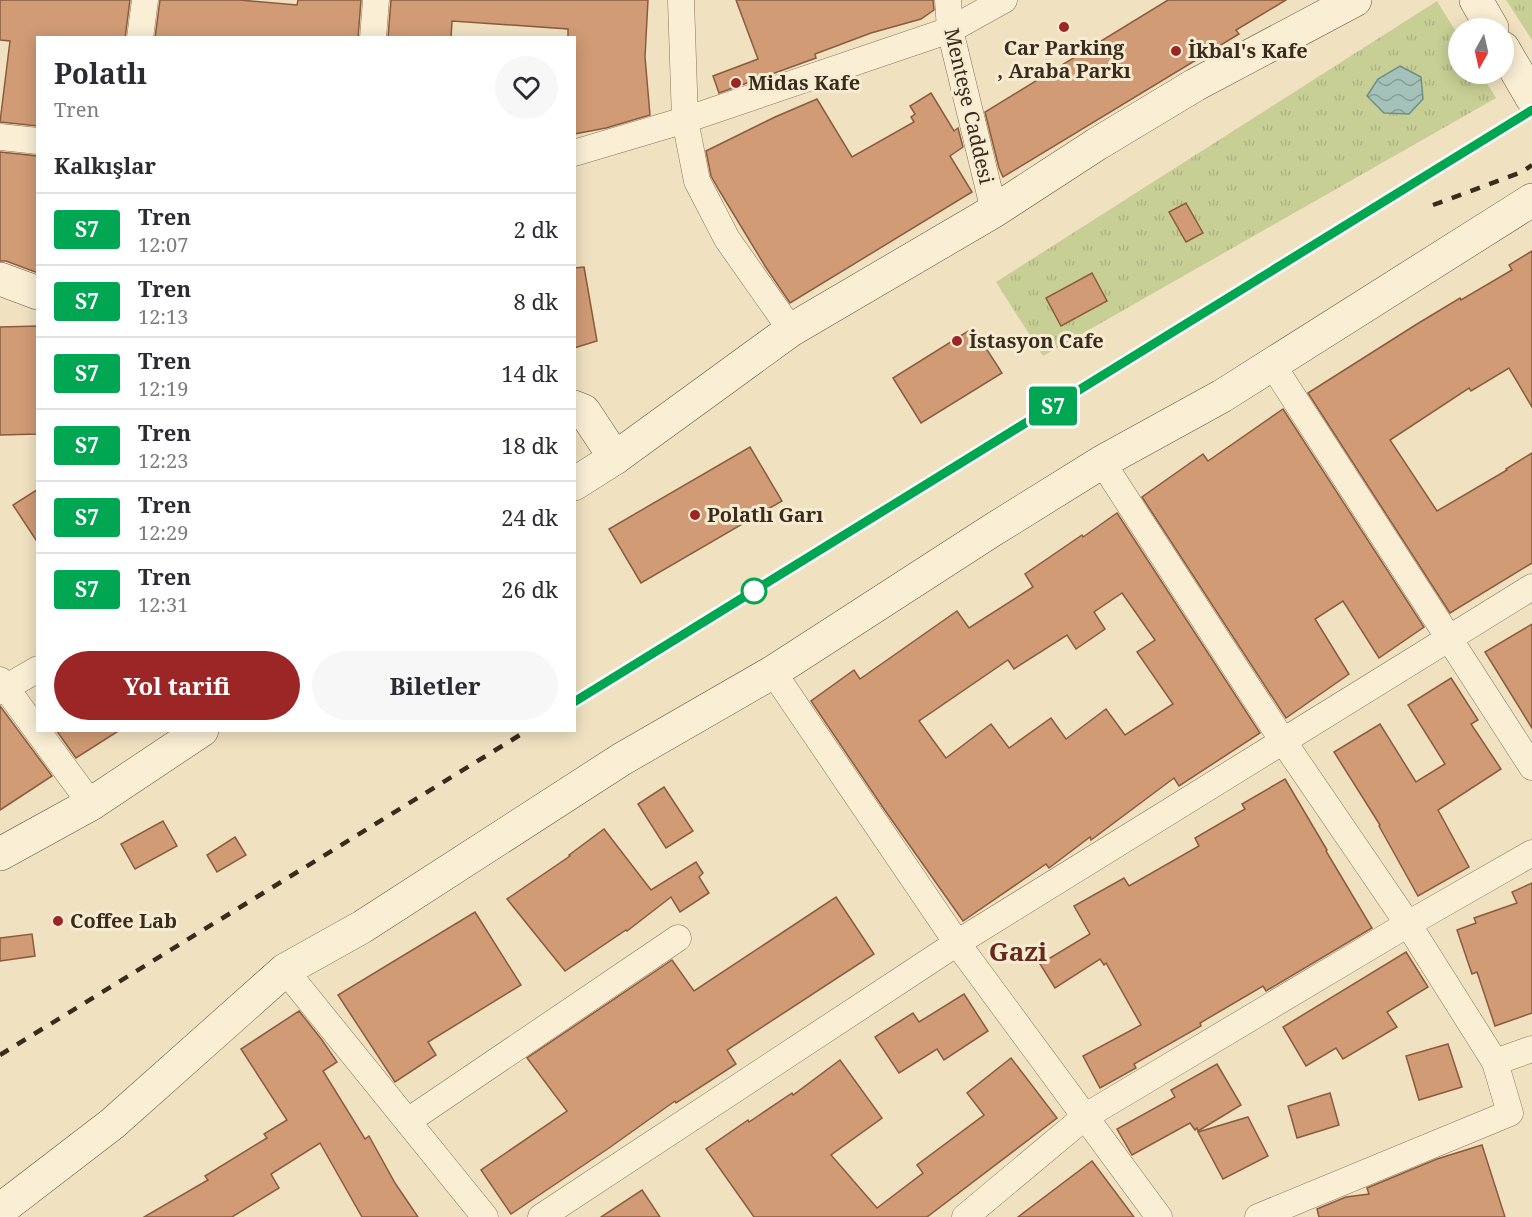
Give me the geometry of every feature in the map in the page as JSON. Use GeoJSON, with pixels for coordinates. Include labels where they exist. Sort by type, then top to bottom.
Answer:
{"type":"FeatureCollection","features":[{"type":"Feature","properties":{"kind":"street"},"geometry":{"type":"LineString","coordinates":[[140,36],[144,0]]}},
{"type":"Feature","properties":{"kind":"street"},"geometry":{"type":"LineString","coordinates":[[373,36],[376,0]]}},
{"type":"Feature","properties":{"kind":"street"},"geometry":{"type":"LineString","coordinates":[[681,0],[685,120],[697,181],[727,239],[791,330]]}},
{"type":"Feature","properties":{"kind":"street","name":"Menteşe Caddesi"},"geometry":{"type":"LineString","coordinates":[[948,0],[950,30],[994,211]]}},
{"type":"Feature","properties":{"kind":"street"},"geometry":{"type":"LineString","coordinates":[[576,152],[685,120],[950,30],[1004,0]]}},
{"type":"Feature","properties":{"kind":"street"},"geometry":{"type":"LineString","coordinates":[[576,483],[615,458],[791,330],[994,211],[1097,144],[1195,85],[1355,0]]}},
{"type":"Feature","properties":{"kind":"street"},"geometry":{"type":"LineString","coordinates":[[1476,0],[1486,18]]}},
{"type":"Feature","properties":{"kind":"street"},"geometry":{"type":"LineString","coordinates":[[1514,67],[1532,98]]}},
{"type":"Feature","properties":{"kind":"street"},"geometry":{"type":"LineString","coordinates":[[0,137],[36,141]]}},
{"type":"Feature","properties":{"kind":"street"},"geometry":{"type":"LineString","coordinates":[[0,1210],[112,1124],[285,970],[362,927],[622,759],[773,672],[1102,462],[1222,396],[1532,200]]}},
{"type":"Feature","properties":{"kind":"street"},"geometry":{"type":"LineString","coordinates":[[0,279],[36,292]]}},
{"type":"Feature","properties":{"kind":"street"},"geometry":{"type":"LineString","coordinates":[[1272,364],[1532,767]]}},
{"type":"Feature","properties":{"kind":"street"},"geometry":{"type":"LineString","coordinates":[[576,408],[584,411],[615,458]]}},
{"type":"Feature","properties":{"kind":"street"},"geometry":{"type":"LineString","coordinates":[[1102,462],[1283,741],[1408,924],[1495,1062],[1510,1113],[1258,1217]]}},
{"type":"Feature","properties":{"kind":"street"},"geometry":{"type":"LineString","coordinates":[[541,1217],[957,943],[1532,587]]}},
{"type":"Feature","properties":{"kind":"street"},"geometry":{"type":"LineString","coordinates":[[36,670],[2,687],[36,732]]}},
{"type":"Feature","properties":{"kind":"street"},"geometry":{"type":"LineString","coordinates":[[773,672],[957,943],[1159,1217]]}},
{"type":"Feature","properties":{"kind":"street"},"geometry":{"type":"LineString","coordinates":[[36,732],[91,804]]}},
{"type":"Feature","properties":{"kind":"street"},"geometry":{"type":"LineString","coordinates":[[0,854],[91,804],[199,732]]}},
{"type":"Feature","properties":{"kind":"street"},"geometry":{"type":"LineString","coordinates":[[965,1217],[1086,1116],[1408,924],[1532,853]]}},
{"type":"Feature","properties":{"kind":"street"},"geometry":{"type":"LineString","coordinates":[[408,1121],[678,939]]}},
{"type":"Feature","properties":{"kind":"street"},"geometry":{"type":"LineString","coordinates":[[285,970],[485,1217]]}},
{"type":"Feature","properties":{"kind":"street"},"geometry":{"type":"LineString","coordinates":[[1495,1062],[1532,1049]]}},
{"type":"Feature","properties":{"kind":"green space"},"geometry":{"type":"Polygon","coordinates":[[[1506,0],[1532,0],[1532,40],[1506,0]]]}},
{"type":"Feature","properties":{"kind":"green space"},"geometry":{"type":"Polygon","coordinates":[[[1437,1],[1448,19],[1448,84],[1487,84],[1496,98],[1043,356],[996,282],[1437,1]]]}},
{"type":"Feature","properties":{"kind":"water"},"geometry":{"type":"Polygon","coordinates":[[[1400,66],[1421,77],[1423,99],[1409,114],[1384,113],[1367,96],[1378,79],[1400,66]]]}},
{"type":"Feature","properties":{"kind":"building"},"geometry":{"type":"Polygon","coordinates":[[[0,0],[130,0],[125,36],[36,36],[36,126],[0,122],[10,41],[0,40],[0,0]]]}},
{"type":"Feature","properties":{"kind":"building"},"geometry":{"type":"Polygon","coordinates":[[[160,0],[240,0],[297,5],[298,0],[361,0],[358,36],[155,36],[160,0]]]}},
{"type":"Feature","properties":{"kind":"building"},"geometry":{"type":"Polygon","coordinates":[[[391,0],[648,0],[645,57],[650,115],[606,128],[576,134],[576,36],[568,36],[568,29],[452,21],[451,36],[388,36],[391,0]]]}},
{"type":"Feature","properties":{"kind":"building"},"geometry":{"type":"Polygon","coordinates":[[[736,0],[933,0],[934,10],[921,19],[871,33],[815,54],[816,58],[719,93],[713,76],[758,59],[736,0]]]}},
{"type":"Feature","properties":{"kind":"building"},"geometry":{"type":"Polygon","coordinates":[[[1168,0],[1286,0],[1236,30],[1239,34],[1003,177],[985,112],[1168,0]]]}},
{"type":"Feature","properties":{"kind":"building"},"geometry":{"type":"Polygon","coordinates":[[[931,93],[954,131],[958,128],[963,147],[950,156],[972,192],[790,303],[711,176],[706,151],[817,99],[852,157],[914,122],[911,117],[915,114],[910,106],[931,93]]]}},
{"type":"Feature","properties":{"kind":"building"},"geometry":{"type":"Polygon","coordinates":[[[0,152],[36,156],[36,272],[0,261],[0,152]]]}},
{"type":"Feature","properties":{"kind":"building"},"geometry":{"type":"Polygon","coordinates":[[[1186,203],[1203,233],[1186,242],[1169,212],[1186,203]]]}},
{"type":"Feature","properties":{"kind":"building"},"geometry":{"type":"Polygon","coordinates":[[[1532,251],[1532,407],[1509,368],[1471,391],[1469,388],[1390,440],[1437,511],[1532,453],[1532,563],[1450,613],[1308,393],[1460,298],[1461,300],[1512,270],[1509,265],[1532,251]]]}},
{"type":"Feature","properties":{"kind":"building"},"geometry":{"type":"Polygon","coordinates":[[[584,267],[597,341],[576,347],[576,268],[584,267]]]}},
{"type":"Feature","properties":{"kind":"building"},"geometry":{"type":"Polygon","coordinates":[[[1092,273],[1107,301],[1061,326],[1046,298],[1092,273]]]}},
{"type":"Feature","properties":{"kind":"building"},"geometry":{"type":"Polygon","coordinates":[[[36,326],[36,434],[0,435],[0,327],[36,326]]]}},
{"type":"Feature","properties":{"kind":"building"},"geometry":{"type":"Polygon","coordinates":[[[973,328],[1002,373],[921,423],[893,378],[973,328]]]}},
{"type":"Feature","properties":{"kind":"building"},"geometry":{"type":"Polygon","coordinates":[[[1283,409],[1424,627],[1379,658],[1343,601],[1315,619],[1349,674],[1286,718],[1142,497],[1203,454],[1208,461],[1283,409]]]}},
{"type":"Feature","properties":{"kind":"building","name":"Polatlı Garı"},"geometry":{"type":"Polygon","coordinates":[[[750,447],[782,501],[641,583],[609,529],[750,447]]]}},
{"type":"Feature","properties":{"kind":"building"},"geometry":{"type":"Polygon","coordinates":[[[36,490],[36,540],[13,505],[36,490]]]}},
{"type":"Feature","properties":{"kind":"building"},"geometry":{"type":"Polygon","coordinates":[[[1117,513],[1260,733],[1179,786],[1174,778],[1091,840],[1090,837],[1049,868],[1046,864],[963,921],[811,701],[854,670],[860,679],[957,611],[969,628],[1033,587],[1025,574],[1082,535],[1083,537],[1117,513]],[[1122,593],[1094,612],[1105,629],[1076,649],[1067,635],[1014,669],[1008,660],[919,721],[946,758],[991,724],[1009,748],[1051,718],[1066,739],[1106,709],[1125,735],[1173,704],[1137,652],[1155,640],[1122,593]]]}},
{"type":"Feature","properties":{"kind":"building"},"geometry":{"type":"Polygon","coordinates":[[[1532,624],[1532,728],[1485,652],[1532,624]]]}},
{"type":"Feature","properties":{"kind":"building"},"geometry":{"type":"Polygon","coordinates":[[[1451,678],[1478,720],[1471,724],[1501,769],[1438,810],[1469,867],[1418,896],[1380,825],[1334,752],[1380,724],[1416,782],[1445,764],[1408,705],[1451,678]]]}},
{"type":"Feature","properties":{"kind":"building"},"geometry":{"type":"Polygon","coordinates":[[[0,706],[52,776],[0,810],[0,706]]]}},
{"type":"Feature","properties":{"kind":"building"},"geometry":{"type":"Polygon","coordinates":[[[57,732],[117,732],[76,758],[57,732]]]}},
{"type":"Feature","properties":{"kind":"building"},"geometry":{"type":"Polygon","coordinates":[[[1285,779],[1372,928],[1266,991],[1263,986],[1200,1023],[1201,1026],[1134,1064],[1136,1068],[1100,1088],[1083,1056],[1141,1025],[1106,963],[1104,965],[1100,959],[1055,988],[1040,964],[1090,934],[1074,906],[1124,878],[1129,886],[1199,846],[1195,838],[1245,809],[1242,804],[1285,779]]]}},
{"type":"Feature","properties":{"kind":"building"},"geometry":{"type":"Polygon","coordinates":[[[664,787],[693,831],[666,848],[638,804],[664,787]]]}},
{"type":"Feature","properties":{"kind":"building"},"geometry":{"type":"Polygon","coordinates":[[[163,821],[177,846],[135,869],[121,844],[163,821]]]}},
{"type":"Feature","properties":{"kind":"building"},"geometry":{"type":"Polygon","coordinates":[[[604,829],[651,890],[696,862],[703,873],[699,877],[709,893],[680,912],[671,897],[627,931],[565,971],[507,899],[570,856],[604,829]]]}},
{"type":"Feature","properties":{"kind":"building"},"geometry":{"type":"Polygon","coordinates":[[[235,837],[246,855],[217,872],[207,855],[235,837]]]}},
{"type":"Feature","properties":{"kind":"building"},"geometry":{"type":"Polygon","coordinates":[[[1532,883],[1532,1013],[1495,1026],[1477,972],[1472,974],[1457,930],[1476,923],[1474,918],[1517,903],[1512,892],[1532,883]]]}},
{"type":"Feature","properties":{"kind":"building"},"geometry":{"type":"Polygon","coordinates":[[[836,897],[874,954],[727,1050],[736,1064],[676,1103],[675,1101],[511,1214],[481,1170],[567,1111],[527,1058],[672,960],[694,991],[836,897]]]}},
{"type":"Feature","properties":{"kind":"building"},"geometry":{"type":"Polygon","coordinates":[[[475,912],[521,985],[428,1042],[436,1055],[395,1082],[338,995],[475,912]]]}},
{"type":"Feature","properties":{"kind":"building"},"geometry":{"type":"Polygon","coordinates":[[[32,934],[35,956],[0,961],[0,938],[32,934]]]}},
{"type":"Feature","properties":{"kind":"building"},"geometry":{"type":"Polygon","coordinates":[[[1406,952],[1428,987],[1387,1012],[1397,1027],[1343,1059],[1336,1048],[1306,1066],[1283,1027],[1406,952]]]}},
{"type":"Feature","properties":{"kind":"building"},"geometry":{"type":"Polygon","coordinates":[[[964,994],[988,1031],[944,1060],[937,1049],[899,1073],[875,1037],[913,1013],[919,1022],[964,994]]]}},
{"type":"Feature","properties":{"kind":"building"},"geometry":{"type":"Polygon","coordinates":[[[299,1011],[337,1062],[323,1071],[365,1139],[369,1136],[395,1183],[418,1217],[362,1217],[320,1143],[271,1174],[279,1188],[232,1217],[144,1217],[208,1180],[205,1176],[267,1138],[264,1134],[287,1120],[241,1049],[299,1011]]]}},
{"type":"Feature","properties":{"kind":"building"},"geometry":{"type":"Polygon","coordinates":[[[1448,1044],[1462,1087],[1419,1100],[1406,1056],[1448,1044]]]}},
{"type":"Feature","properties":{"kind":"building"},"geometry":{"type":"Polygon","coordinates":[[[1011,1058],[1057,1118],[927,1217],[754,1217],[706,1149],[748,1120],[749,1122],[792,1093],[793,1095],[840,1060],[882,1118],[831,1155],[877,1208],[923,1173],[917,1165],[984,1115],[967,1093],[1011,1058]]]}},
{"type":"Feature","properties":{"kind":"building"},"geometry":{"type":"Polygon","coordinates":[[[1217,1064],[1241,1105],[1198,1131],[1190,1123],[1132,1155],[1117,1129],[1175,1097],[1171,1090],[1217,1064]]]}},
{"type":"Feature","properties":{"kind":"building"},"geometry":{"type":"Polygon","coordinates":[[[1330,1093],[1339,1125],[1297,1138],[1288,1106],[1330,1093]]]}},
{"type":"Feature","properties":{"kind":"building"},"geometry":{"type":"Polygon","coordinates":[[[1248,1117],[1268,1156],[1223,1179],[1198,1132],[1248,1117]]]}},
{"type":"Feature","properties":{"kind":"building"},"geometry":{"type":"Polygon","coordinates":[[[1482,1145],[1505,1217],[1319,1217],[1317,1209],[1346,1197],[1369,1194],[1367,1188],[1437,1159],[1482,1145]]]}},
{"type":"Feature","properties":{"kind":"building"},"geometry":{"type":"Polygon","coordinates":[[[1092,1161],[1134,1217],[1018,1217],[1092,1161]]]}},
{"type":"Feature","properties":{"kind":"building"},"geometry":{"type":"Polygon","coordinates":[[[642,1190],[660,1217],[601,1217],[642,1190]]]}},
{"type":"Feature","properties":{"kind":"railway"},"geometry":{"type":"LineString","coordinates":[[576,701],[1532,110]]}},
{"type":"Feature","properties":{"kind":"railway"},"geometry":{"type":"LineString","coordinates":[[1433,205],[1522,172],[1532,165]]}},
{"type":"Feature","properties":{"kind":"railway"},"geometry":{"type":"LineString","coordinates":[[0,1055],[525,732]]}},
{"type":"Feature","properties":{"kind":"train","name":"S7"},"geometry":{"type":"LineString","coordinates":[[576,701],[1532,110]]}},
{"type":"Feature","properties":{"kind":"place","name":"Car Parking , Araba Parkı"},"geometry":{"type":"Point","coordinates":[1064,27]}},
{"type":"Feature","properties":{"kind":"place","name":"İkbal's Kafe"},"geometry":{"type":"Point","coordinates":[1176,51]}},
{"type":"Feature","properties":{"kind":"place","name":"Midas Kafe"},"geometry":{"type":"Point","coordinates":[736,83]}},
{"type":"Feature","properties":{"kind":"place","name":"İstasyon Cafe"},"geometry":{"type":"Point","coordinates":[957,341]}},
{"type":"Feature","properties":{"kind":"place","name":"Polatlı Garı"},"geometry":{"type":"Point","coordinates":[695,515]}},
{"type":"Feature","properties":{"kind":"place","name":"Coffee Lab"},"geometry":{"type":"Point","coordinates":[58,921]}},
{"type":"Feature","properties":{"kind":"district","name":"Gazi"},"geometry":{"type":"Point","coordinates":[1018,952]}}]}
